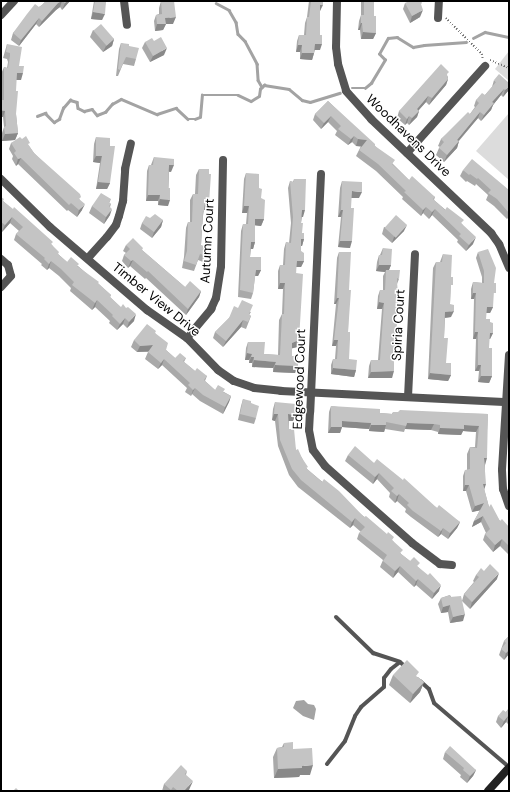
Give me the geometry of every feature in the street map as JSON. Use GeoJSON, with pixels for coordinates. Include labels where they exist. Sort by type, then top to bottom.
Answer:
{"type":"FeatureCollection","features":[{"type":"Feature","properties":{"kind":"street"},"geometry":{"type":"LineString","coordinates":[[1,15],[14,1]]}},
{"type":"Feature","properties":{"kind":"street"},"geometry":{"type":"LineString","coordinates":[[124,1],[127,25]]}},
{"type":"Feature","properties":{"kind":"street","name":"Woodhavens Drive"},"geometry":{"type":"LineString","coordinates":[[337,1],[336,47],[338,64],[346,91],[371,119],[491,232],[500,244],[509,268]]}},
{"type":"Feature","properties":{"kind":"street"},"geometry":{"type":"LineString","coordinates":[[438,14],[439,1]]}},
{"type":"Feature","properties":{"kind":"street"},"geometry":{"type":"LineString","coordinates":[[407,153],[486,62]]}},
{"type":"Feature","properties":{"kind":"street"},"geometry":{"type":"LineString","coordinates":[[88,258],[107,237],[120,216],[123,201],[125,169],[132,144]]}},
{"type":"Feature","properties":{"kind":"street","name":"Autumn Court"},"geometry":{"type":"LineString","coordinates":[[187,338],[211,309],[216,298],[221,266],[223,160]]}},
{"type":"Feature","properties":{"kind":"street","name":"Edgewood Court"},"geometry":{"type":"LineString","coordinates":[[322,174],[310,392],[309,430],[311,443],[317,458],[412,542],[440,564],[452,565]]}},
{"type":"Feature","properties":{"kind":"street","name":"Timber View Drive"},"geometry":{"type":"LineString","coordinates":[[1,179],[32,211],[147,310],[187,338],[218,370],[234,381],[264,390],[508,402]]}},
{"type":"Feature","properties":{"kind":"street","name":"Spiria Court"},"geometry":{"type":"LineString","coordinates":[[408,396],[415,254]]}},
{"type":"Feature","properties":{"kind":"street"},"geometry":{"type":"LineString","coordinates":[[1,259],[8,265],[11,276],[1,286]]}},
{"type":"Feature","properties":{"kind":"street"},"geometry":{"type":"LineString","coordinates":[[509,355],[508,402],[502,470],[503,489],[509,506]]}},
{"type":"Feature","properties":{"kind":"street"},"geometry":{"type":"LineString","coordinates":[[488,791],[509,768]]}},
{"type":"Feature","properties":{"kind":"lane"},"geometry":{"type":"LineString","coordinates":[[336,618],[374,653],[400,662],[412,673]]}},
{"type":"Feature","properties":{"kind":"lane"},"geometry":{"type":"LineString","coordinates":[[327,764],[345,741],[355,716],[361,707],[384,687],[384,678],[391,669],[400,662]]}},
{"type":"Feature","properties":{"kind":"lane"},"geometry":{"type":"LineString","coordinates":[[417,678],[429,689],[434,703],[509,768]]}},
{"type":"Feature","properties":{"kind":"path"},"geometry":{"type":"LineString","coordinates":[[438,14],[485,56]]}},
{"type":"Feature","properties":{"kind":"path"},"geometry":{"type":"LineString","coordinates":[[482,54],[482,63],[486,62],[509,68]]}},
{"type":"Feature","properties":{"kind":"shaded area"},"geometry":{"type":"Polygon","coordinates":[[[509,51],[509,81],[495,69],[509,51]]]}},
{"type":"Feature","properties":{"kind":"shaded area"},"geometry":{"type":"Polygon","coordinates":[[[509,113],[509,180],[476,151],[509,113]]]}},
{"type":"Feature","properties":{"kind":"shaded area"},"geometry":{"type":"Polygon","coordinates":[[[304,700],[308,704],[314,705],[316,709],[314,720],[303,716],[293,708],[296,701],[304,700]]]}},
{"type":"Feature","properties":{"kind":"building"},"geometry":{"type":"Polygon","coordinates":[[[46,1],[62,1],[58,3],[42,21],[39,18],[21,40],[13,33],[35,4],[39,7],[46,1]]]}},
{"type":"Feature","properties":{"kind":"building"},"geometry":{"type":"Polygon","coordinates":[[[95,1],[106,1],[105,14],[93,12],[95,1]]]}},
{"type":"Feature","properties":{"kind":"building"},"geometry":{"type":"Polygon","coordinates":[[[161,1],[174,1],[176,17],[165,18],[166,24],[157,24],[156,15],[162,14],[161,1]]]}},
{"type":"Feature","properties":{"kind":"building"},"geometry":{"type":"Polygon","coordinates":[[[311,1],[323,1],[323,5],[320,5],[320,35],[322,35],[322,44],[315,44],[314,53],[302,53],[302,45],[298,45],[299,35],[306,35],[307,17],[309,17],[311,1]]]}},
{"type":"Feature","properties":{"kind":"building"},"geometry":{"type":"Polygon","coordinates":[[[364,1],[374,1],[376,33],[363,32],[361,15],[364,15],[364,1]]]}},
{"type":"Feature","properties":{"kind":"building"},"geometry":{"type":"Polygon","coordinates":[[[409,1],[421,1],[423,10],[412,16],[405,3],[409,1]]]}},
{"type":"Feature","properties":{"kind":"building"},"geometry":{"type":"Polygon","coordinates":[[[101,24],[114,39],[107,46],[93,31],[101,24]]]}},
{"type":"Feature","properties":{"kind":"building"},"geometry":{"type":"Polygon","coordinates":[[[161,37],[167,48],[153,56],[145,42],[152,38],[154,41],[161,37]]]}},
{"type":"Feature","properties":{"kind":"building"},"geometry":{"type":"Polygon","coordinates":[[[121,43],[139,48],[136,59],[126,57],[120,70],[118,69],[121,43]]]}},
{"type":"Feature","properties":{"kind":"building"},"geometry":{"type":"Polygon","coordinates":[[[7,44],[22,47],[19,66],[24,66],[23,73],[17,73],[16,91],[18,91],[16,114],[18,133],[5,134],[5,111],[1,110],[2,100],[4,100],[4,67],[8,68],[10,56],[10,53],[6,52],[7,44]]]}},
{"type":"Feature","properties":{"kind":"building"},"geometry":{"type":"Polygon","coordinates":[[[441,64],[449,72],[447,74],[448,79],[432,98],[428,96],[417,109],[419,111],[412,118],[409,116],[407,119],[399,111],[441,64]]]}},
{"type":"Feature","properties":{"kind":"building"},"geometry":{"type":"Polygon","coordinates":[[[499,74],[509,83],[509,86],[505,90],[504,89],[492,102],[494,103],[484,115],[480,112],[447,155],[439,148],[444,142],[441,139],[468,112],[470,114],[479,103],[476,100],[482,93],[485,95],[496,82],[494,80],[499,74]]]}},
{"type":"Feature","properties":{"kind":"building"},"geometry":{"type":"Polygon","coordinates":[[[328,101],[375,144],[375,146],[395,160],[392,164],[409,180],[412,176],[435,197],[433,199],[445,210],[447,207],[464,220],[461,223],[476,237],[469,245],[459,236],[461,234],[435,209],[432,212],[426,207],[423,210],[378,164],[359,150],[367,140],[358,139],[354,136],[351,139],[338,129],[341,126],[331,116],[324,123],[315,114],[328,101]]]}},
{"type":"Feature","properties":{"kind":"building"},"geometry":{"type":"Polygon","coordinates":[[[26,136],[30,143],[28,144],[34,153],[80,194],[81,197],[79,199],[85,204],[79,210],[71,203],[69,205],[21,158],[18,159],[14,153],[16,151],[11,143],[20,137],[22,139],[26,136]]]}},
{"type":"Feature","properties":{"kind":"building"},"geometry":{"type":"Polygon","coordinates":[[[96,137],[110,138],[110,146],[115,146],[110,183],[98,182],[102,156],[96,156],[96,137]]]}},
{"type":"Feature","properties":{"kind":"building"},"geometry":{"type":"Polygon","coordinates":[[[154,157],[174,159],[174,165],[169,165],[168,188],[170,188],[170,200],[160,199],[160,195],[148,195],[149,165],[153,165],[154,157]]]}},
{"type":"Feature","properties":{"kind":"building"},"geometry":{"type":"Polygon","coordinates":[[[472,159],[509,190],[509,213],[497,199],[488,193],[491,190],[478,178],[477,179],[470,174],[469,175],[463,170],[472,159]]]}},
{"type":"Feature","properties":{"kind":"building"},"geometry":{"type":"Polygon","coordinates":[[[199,169],[209,169],[209,174],[211,174],[209,203],[205,203],[203,211],[201,245],[207,247],[205,255],[200,254],[196,265],[184,261],[187,251],[188,222],[192,222],[193,194],[198,194],[199,169]]]}},
{"type":"Feature","properties":{"kind":"building"},"geometry":{"type":"Polygon","coordinates":[[[246,173],[259,174],[259,188],[262,189],[261,198],[265,200],[264,219],[255,219],[255,242],[251,242],[250,257],[261,257],[261,270],[256,270],[253,293],[240,290],[243,224],[248,224],[249,206],[244,206],[246,173]]]}},
{"type":"Feature","properties":{"kind":"building"},"geometry":{"type":"Polygon","coordinates":[[[294,179],[306,179],[305,210],[302,210],[301,223],[303,223],[302,233],[304,233],[304,239],[301,239],[301,251],[304,253],[304,261],[297,261],[296,273],[303,274],[299,340],[292,343],[292,356],[298,356],[298,366],[275,365],[276,362],[254,360],[254,357],[251,357],[252,354],[247,353],[248,342],[265,342],[264,354],[280,355],[285,283],[280,283],[280,265],[285,265],[286,242],[291,243],[293,217],[290,181],[294,182],[294,179]]]}},
{"type":"Feature","properties":{"kind":"building"},"geometry":{"type":"Polygon","coordinates":[[[342,181],[362,182],[362,192],[352,191],[351,208],[354,208],[352,241],[340,241],[343,210],[341,210],[342,181]]]}},
{"type":"Feature","properties":{"kind":"building"},"geometry":{"type":"Polygon","coordinates":[[[101,193],[111,199],[109,202],[111,204],[109,206],[112,209],[106,217],[92,206],[101,193]]]}},
{"type":"Feature","properties":{"kind":"building"},"geometry":{"type":"Polygon","coordinates":[[[1,197],[4,199],[3,201],[13,209],[14,207],[53,242],[51,244],[59,252],[58,254],[67,262],[71,257],[79,264],[77,266],[99,282],[98,283],[111,295],[110,297],[121,307],[123,304],[126,308],[128,307],[136,314],[129,322],[125,318],[120,324],[97,300],[95,303],[72,285],[74,282],[61,269],[51,261],[49,264],[44,259],[45,258],[16,234],[23,227],[12,217],[5,225],[1,222],[1,197]]]}},
{"type":"Feature","properties":{"kind":"building"},"geometry":{"type":"Polygon","coordinates":[[[155,214],[163,220],[154,232],[142,223],[146,216],[150,218],[155,214]]]}},
{"type":"Feature","properties":{"kind":"building"},"geometry":{"type":"Polygon","coordinates":[[[396,215],[407,225],[396,238],[385,228],[396,215]]]}},
{"type":"Feature","properties":{"kind":"building"},"geometry":{"type":"Polygon","coordinates":[[[133,238],[143,248],[142,250],[185,287],[190,281],[201,291],[188,309],[148,271],[147,272],[133,260],[131,261],[124,255],[130,249],[126,245],[133,238]]]}},
{"type":"Feature","properties":{"kind":"building"},"geometry":{"type":"Polygon","coordinates":[[[383,248],[392,249],[391,265],[379,265],[379,255],[382,255],[383,248]]]}},
{"type":"Feature","properties":{"kind":"building"},"geometry":{"type":"Polygon","coordinates":[[[488,249],[496,268],[494,283],[496,283],[496,293],[493,293],[493,307],[487,307],[486,319],[490,319],[490,322],[493,323],[493,333],[490,333],[489,348],[492,348],[492,376],[481,376],[481,365],[478,365],[478,332],[475,332],[476,293],[473,293],[473,282],[484,283],[484,271],[478,252],[488,249]]]}},
{"type":"Feature","properties":{"kind":"building"},"geometry":{"type":"Polygon","coordinates":[[[339,252],[351,252],[349,290],[351,290],[348,332],[350,332],[349,359],[357,360],[356,370],[333,368],[333,359],[337,359],[338,344],[338,340],[334,340],[339,298],[337,298],[339,252]]]}},
{"type":"Feature","properties":{"kind":"building"},"geometry":{"type":"Polygon","coordinates":[[[443,254],[452,255],[451,277],[453,277],[453,285],[451,285],[450,304],[454,305],[454,311],[445,312],[444,338],[448,338],[446,363],[451,363],[451,375],[430,373],[436,262],[442,262],[443,254]]]}},
{"type":"Feature","properties":{"kind":"building"},"geometry":{"type":"Polygon","coordinates":[[[386,270],[400,270],[399,279],[397,278],[398,309],[395,309],[395,322],[397,322],[396,343],[394,343],[394,371],[371,372],[371,360],[380,360],[384,303],[379,302],[380,290],[385,290],[386,270]]]}},
{"type":"Feature","properties":{"kind":"building"},"geometry":{"type":"Polygon","coordinates":[[[242,300],[253,305],[249,314],[251,316],[248,322],[243,320],[226,341],[215,332],[229,318],[234,306],[238,308],[242,300]]]}},
{"type":"Feature","properties":{"kind":"building"},"geometry":{"type":"Polygon","coordinates":[[[147,324],[156,331],[155,333],[168,343],[166,350],[175,358],[180,353],[186,358],[183,361],[195,371],[197,368],[207,376],[204,380],[215,390],[218,385],[225,389],[223,392],[231,396],[225,407],[203,395],[195,388],[193,390],[188,385],[190,383],[164,359],[161,363],[148,352],[153,345],[140,346],[134,340],[147,324]]]}},
{"type":"Feature","properties":{"kind":"building"},"geometry":{"type":"Polygon","coordinates":[[[243,399],[251,401],[251,403],[259,406],[256,418],[240,414],[243,399]]]}},
{"type":"Feature","properties":{"kind":"building"},"geometry":{"type":"Polygon","coordinates":[[[275,402],[296,404],[295,415],[288,414],[289,429],[294,429],[296,450],[298,449],[308,467],[306,468],[322,482],[324,479],[339,491],[364,517],[366,516],[387,534],[388,532],[394,537],[392,540],[403,550],[400,553],[410,561],[414,557],[420,563],[417,566],[428,575],[430,573],[441,585],[434,593],[418,579],[416,581],[400,566],[395,571],[383,561],[387,555],[359,533],[365,527],[355,518],[352,522],[301,480],[292,469],[280,440],[278,414],[274,414],[275,402]]]}},
{"type":"Feature","properties":{"kind":"building"},"geometry":{"type":"Polygon","coordinates":[[[331,406],[380,409],[380,413],[393,414],[393,412],[398,412],[400,410],[488,414],[487,458],[484,458],[486,484],[483,484],[489,507],[491,504],[500,521],[502,519],[509,527],[509,546],[502,539],[495,545],[485,534],[490,529],[483,516],[474,521],[484,503],[475,506],[469,485],[465,485],[465,470],[470,469],[470,447],[477,448],[479,426],[464,425],[464,429],[440,428],[440,425],[434,424],[407,423],[406,426],[386,422],[386,425],[371,425],[371,423],[342,421],[342,427],[331,427],[331,406]]]}},
{"type":"Feature","properties":{"kind":"building"},"geometry":{"type":"Polygon","coordinates":[[[355,446],[374,463],[377,459],[403,480],[404,478],[437,508],[439,505],[460,522],[450,533],[443,528],[441,531],[413,511],[407,505],[409,503],[399,494],[397,496],[391,491],[394,488],[379,473],[375,477],[348,455],[355,446]]]}},
{"type":"Feature","properties":{"kind":"building"},"geometry":{"type":"Polygon","coordinates":[[[490,564],[499,573],[472,602],[464,594],[479,577],[476,575],[481,568],[484,571],[490,564]]]}},
{"type":"Feature","properties":{"kind":"building"},"geometry":{"type":"Polygon","coordinates":[[[450,595],[450,597],[461,596],[465,614],[453,617],[450,605],[443,607],[441,598],[450,595]]]}},
{"type":"Feature","properties":{"kind":"building"},"geometry":{"type":"Polygon","coordinates":[[[509,636],[509,650],[506,653],[501,649],[506,643],[504,641],[509,636]]]}},
{"type":"Feature","properties":{"kind":"building"},"geometry":{"type":"Polygon","coordinates":[[[407,660],[419,672],[416,676],[424,682],[413,694],[393,675],[407,660]]]}},
{"type":"Feature","properties":{"kind":"building"},"geometry":{"type":"Polygon","coordinates":[[[509,708],[509,717],[508,716],[504,721],[498,716],[503,710],[506,712],[509,708]]]}},
{"type":"Feature","properties":{"kind":"building"},"geometry":{"type":"Polygon","coordinates":[[[293,742],[293,749],[312,748],[313,765],[302,766],[302,768],[278,769],[277,748],[284,747],[284,743],[293,742]]]}},
{"type":"Feature","properties":{"kind":"building"},"geometry":{"type":"Polygon","coordinates":[[[450,746],[476,770],[470,776],[463,770],[464,768],[445,752],[450,746]]]}},
{"type":"Feature","properties":{"kind":"building"},"geometry":{"type":"Polygon","coordinates":[[[181,765],[187,771],[185,774],[193,781],[184,791],[178,791],[173,787],[171,790],[164,784],[181,765]]]}},
{"type":"Feature","properties":{"kind":"waterway"},"geometry":{"type":"LineString","coordinates":[[216,3],[229,10],[236,22],[238,34],[245,41],[257,64],[258,80],[262,87]]}},
{"type":"Feature","properties":{"kind":"waterway"},"geometry":{"type":"LineString","coordinates":[[473,38],[485,32],[509,37]]}},
{"type":"Feature","properties":{"kind":"waterway"},"geometry":{"type":"LineString","coordinates":[[352,88],[365,88],[371,83],[385,60],[379,54],[388,38],[397,37],[413,47],[466,42]]}},
{"type":"Feature","properties":{"kind":"waterway"},"geometry":{"type":"LineString","coordinates":[[37,116],[45,113],[54,122],[59,119],[63,108],[70,100],[77,102],[78,108],[84,111],[92,109],[97,115],[105,112],[112,104],[121,99],[157,114],[176,108],[188,119],[195,119],[200,117],[202,95],[238,95],[251,101],[259,96],[260,89],[264,85],[289,89],[302,100],[310,102],[340,93]]}}]}
